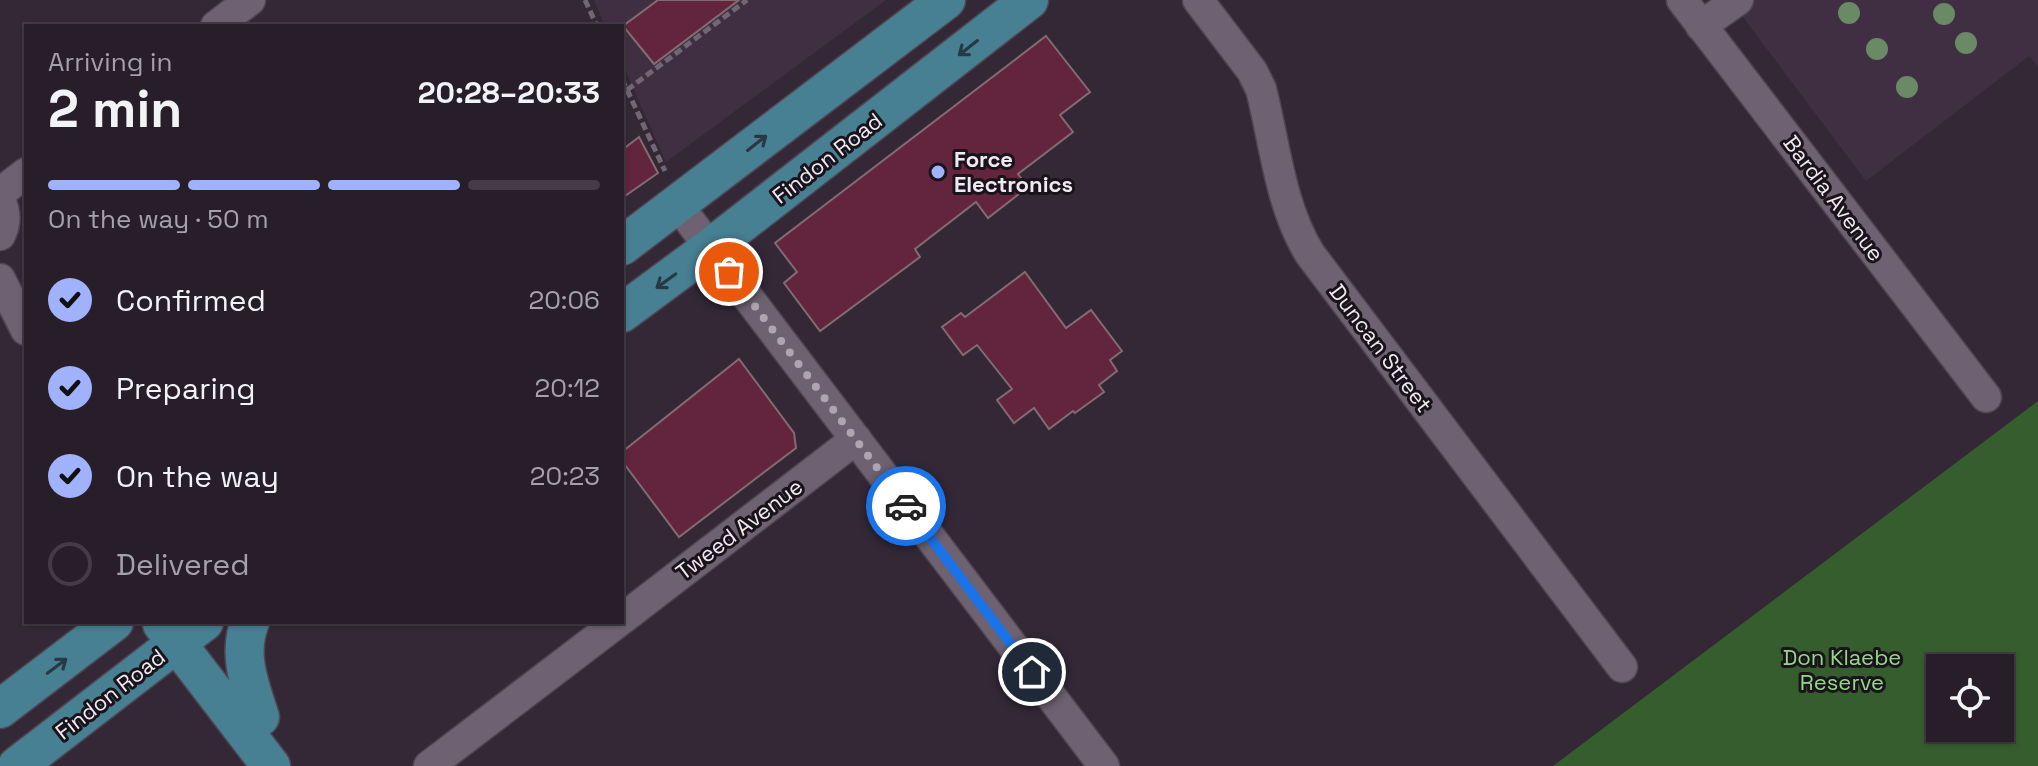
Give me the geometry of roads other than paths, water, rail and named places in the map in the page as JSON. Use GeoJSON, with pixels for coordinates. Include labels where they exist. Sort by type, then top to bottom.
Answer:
{"type":"FeatureCollection","features":[{"type":"Feature","properties":{"kind":"main road"},"geometry":{"type":"LineString","coordinates":[[624,244],[673,192],[946,0]]}},
{"type":"Feature","properties":{"kind":"main road","name":"Findon Road"},"geometry":{"type":"LineString","coordinates":[[624,312],[1029,0]]}},
{"type":"Feature","properties":{"kind":"main road"},"geometry":{"type":"LineString","coordinates":[[0,709],[111,624]]}},
{"type":"Feature","properties":{"kind":"main road"},"geometry":{"type":"LineString","coordinates":[[250,624],[243,654],[247,676],[247,717],[271,766]]}},
{"type":"Feature","properties":{"kind":"main road"},"geometry":{"type":"LineString","coordinates":[[185,627],[247,717],[291,766]]}},
{"type":"Feature","properties":{"kind":"main road","name":"Findon Road"},"geometry":{"type":"LineString","coordinates":[[17,766],[99,703],[185,627]]}},
{"type":"Feature","properties":{"kind":"main road"},"geometry":{"type":"LineString","coordinates":[[99,703],[169,675],[195,683],[247,717]]}},
{"type":"Feature","properties":{"kind":"street"},"geometry":{"type":"LineString","coordinates":[[219,24],[250,0]]}},
{"type":"Feature","properties":{"kind":"street","name":"Duncan Street"},"geometry":{"type":"LineString","coordinates":[[1198,0],[1252,71],[1261,89],[1296,232],[1622,667]]}},
{"type":"Feature","properties":{"kind":"street","name":"Bardia Avenue"},"geometry":{"type":"LineString","coordinates":[[1682,0],[1986,397]]}},
{"type":"Feature","properties":{"kind":"street"},"geometry":{"type":"LineString","coordinates":[[1701,26],[1738,0]]}},
{"type":"Feature","properties":{"kind":"street"},"geometry":{"type":"LineString","coordinates":[[0,193],[24,175]]}},
{"type":"Feature","properties":{"kind":"street"},"geometry":{"type":"LineString","coordinates":[[673,192],[710,248],[1104,766]]}},
{"type":"Feature","properties":{"kind":"street"},"geometry":{"type":"LineString","coordinates":[[0,201],[4,207],[4,226],[0,235]]}},
{"type":"Feature","properties":{"kind":"street"},"geometry":{"type":"LineString","coordinates":[[0,279],[24,326]]}},
{"type":"Feature","properties":{"kind":"street","name":"Tweed Avenue"},"geometry":{"type":"LineString","coordinates":[[624,617],[856,439]]}},
{"type":"Feature","properties":{"kind":"street","name":"Tweed Avenue"},"geometry":{"type":"LineString","coordinates":[[429,766],[615,624]]}},
{"type":"Feature","properties":{"kind":"place","name":"Force Electronics"},"geometry":{"type":"Point","coordinates":[938,172]}},
{"type":"Feature","properties":{"kind":"park label","name":"Don Klaebe Reserve"},"geometry":{"type":"Point","coordinates":[1842,670]}}]}
